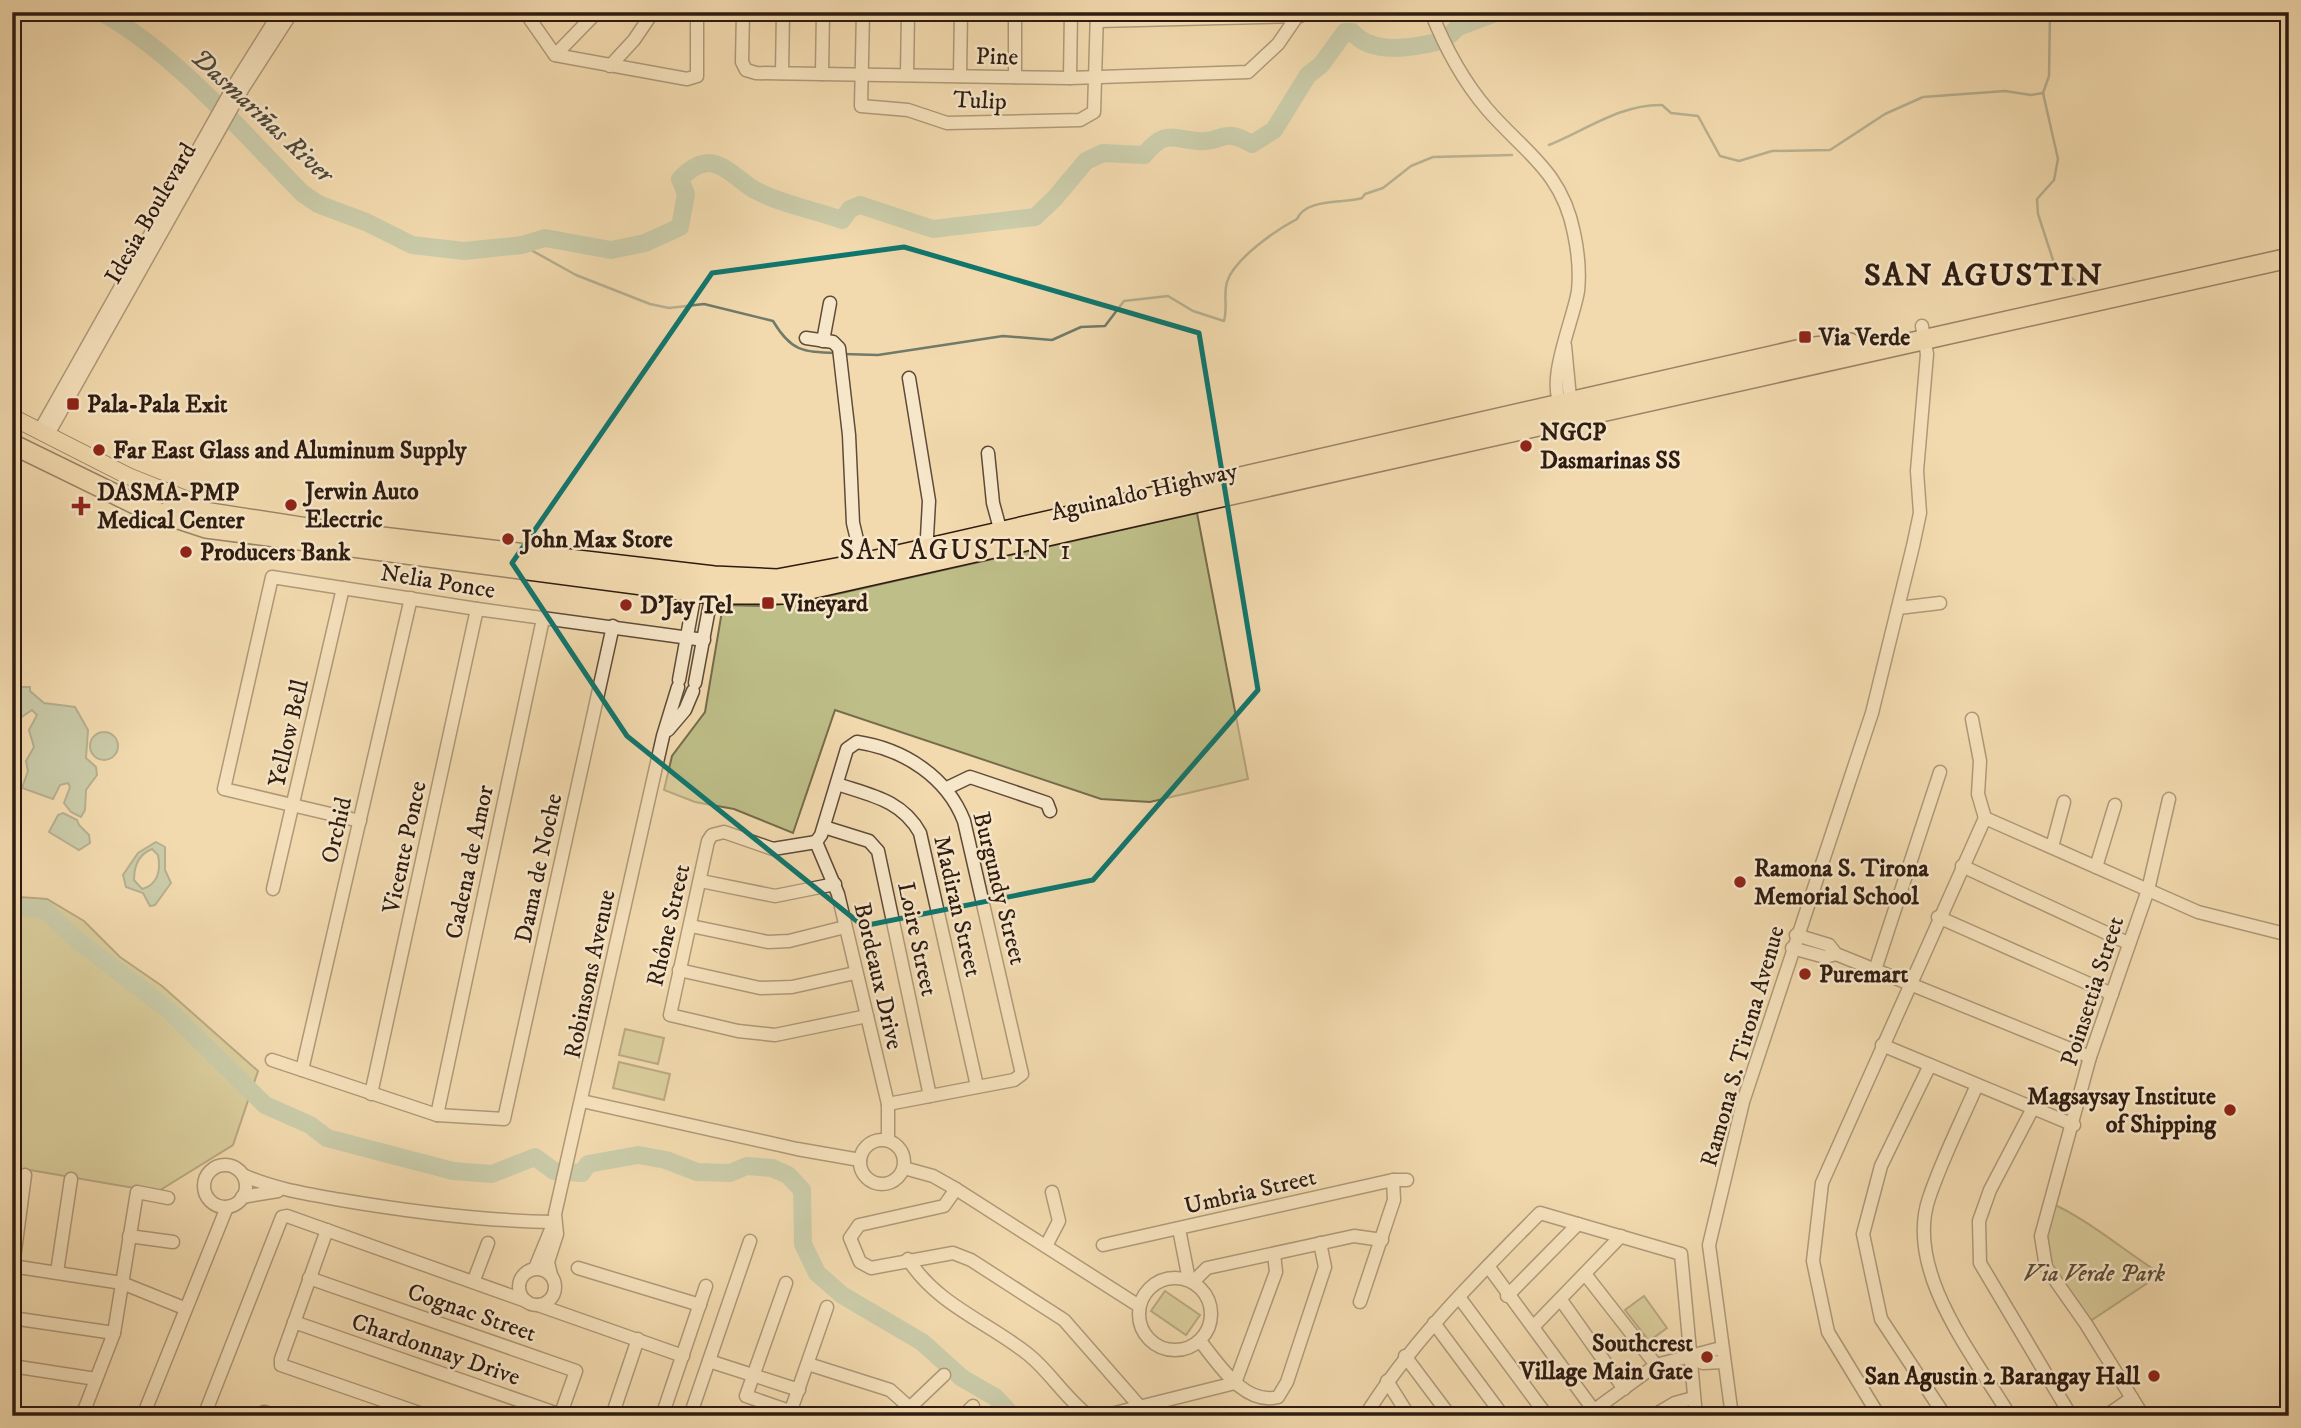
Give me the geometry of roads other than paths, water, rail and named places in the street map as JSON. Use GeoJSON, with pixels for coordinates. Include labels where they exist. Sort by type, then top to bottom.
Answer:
{"type":"FeatureCollection","features":[{"type":"Feature","properties":{"kind":"highway","name":"Aguinaldo Highway"},"geometry":{"type":"LineString","coordinates":[[12,444],[152,512],[206,528],[705,584],[777,579],[864,571],[1567,408],[2187,274],[2289,246]]}},
{"type":"Feature","properties":{"kind":"highway","name":"Aguinaldo Highway"},"geometry":{"type":"LineString","coordinates":[[2187,274],[2289,258]]}},
{"type":"Feature","properties":{"kind":"highway","name":"Aguinaldo Highway"},"geometry":{"type":"LineString","coordinates":[[12,430],[146,496],[204,514],[705,584]]}},
{"type":"Feature","properties":{"kind":"main road","name":"Aguinaldo Highway"},"geometry":{"type":"LineString","coordinates":[[12,417],[141,482],[188,500],[204,514]]}},
{"type":"Feature","properties":{"kind":"street","name":"Idesia Boulevard"},"geometry":{"type":"LineString","coordinates":[[43,434],[206,149],[280,12]]}},
{"type":"Feature","properties":{"kind":"street","name":"Idesia Boulevard"},"geometry":{"type":"LineString","coordinates":[[239,86],[292,12]]}},
{"type":"Feature","properties":{"kind":"street"},"geometry":{"type":"LineString","coordinates":[[555,55],[597,12]]}},
{"type":"Feature","properties":{"kind":"street"},"geometry":{"type":"LineString","coordinates":[[610,65],[635,40],[653,12]]}},
{"type":"Feature","properties":{"kind":"street"},"geometry":{"type":"LineString","coordinates":[[529,13],[555,55],[688,79],[697,76],[697,12]]}},
{"type":"Feature","properties":{"kind":"street","name":"Pine"},"geometry":{"type":"LineString","coordinates":[[743,12],[742,62],[746,70],[862,75],[1070,78],[1248,72],[1278,44],[1300,14]]}},
{"type":"Feature","properties":{"kind":"street"},"geometry":{"type":"LineString","coordinates":[[782,73],[783,12]]}},
{"type":"Feature","properties":{"kind":"street"},"geometry":{"type":"LineString","coordinates":[[822,74],[823,12]]}},
{"type":"Feature","properties":{"kind":"street"},"geometry":{"type":"LineString","coordinates":[[862,75],[863,12]]}},
{"type":"Feature","properties":{"kind":"street"},"geometry":{"type":"LineString","coordinates":[[907,75],[908,12]]}},
{"type":"Feature","properties":{"kind":"street"},"geometry":{"type":"LineString","coordinates":[[960,76],[961,12]]}},
{"type":"Feature","properties":{"kind":"street"},"geometry":{"type":"LineString","coordinates":[[1015,12],[1015,77]]}},
{"type":"Feature","properties":{"kind":"street"},"geometry":{"type":"LineString","coordinates":[[1070,78],[1071,12]]}},
{"type":"Feature","properties":{"kind":"street"},"geometry":{"type":"LineString","coordinates":[[1097,77],[1097,16],[1300,14]]}},
{"type":"Feature","properties":{"kind":"street"},"geometry":{"type":"LineString","coordinates":[[1434,18],[1451,52],[1488,109],[1537,157],[1566,207],[1572,223],[1579,266],[1574,312],[1558,365],[1567,408]]}},
{"type":"Feature","properties":{"kind":"street","name":"Tulip"},"geometry":{"type":"LineString","coordinates":[[862,75],[861,106],[908,110],[947,123],[978,124],[1080,120],[1094,112],[1097,77]]}},
{"type":"Feature","properties":{"kind":"street"},"geometry":{"type":"LineString","coordinates":[[12,297],[12,314]]}},
{"type":"Feature","properties":{"kind":"street"},"geometry":{"type":"LineString","coordinates":[[822,341],[830,303]]}},
{"type":"Feature","properties":{"kind":"street","name":"Ramona S. Tirona Avenue"},"geometry":{"type":"LineString","coordinates":[[1732,1416],[1709,1245],[1743,1102],[1872,713],[1898,608],[1920,513],[1917,471],[1926,381],[1923,332]]}},
{"type":"Feature","properties":{"kind":"street"},"geometry":{"type":"LineString","coordinates":[[806,338],[833,342],[839,353],[849,435],[853,523],[864,571]]}},
{"type":"Feature","properties":{"kind":"street"},"geometry":{"type":"LineString","coordinates":[[909,378],[929,501],[927,537],[932,555]]}},
{"type":"Feature","properties":{"kind":"street"},"geometry":{"type":"LineString","coordinates":[[988,453],[993,503],[1002,539]]}},
{"type":"Feature","properties":{"kind":"street","name":"Nelia Ponce"},"geometry":{"type":"LineString","coordinates":[[293,805],[223,789],[272,578],[704,640]]}},
{"type":"Feature","properties":{"kind":"street","name":"Robinsons Avenue"},"geometry":{"type":"LineString","coordinates":[[535,1268],[554,1218],[663,736],[679,684],[687,637],[705,584]]}},
{"type":"Feature","properties":{"kind":"street","name":"Robinsons Avenue"},"geometry":{"type":"LineString","coordinates":[[663,736],[685,710],[694,687],[704,640],[705,584]]}},
{"type":"Feature","properties":{"kind":"street","name":"Yellow Bell"},"geometry":{"type":"LineString","coordinates":[[273,888],[343,587]]}},
{"type":"Feature","properties":{"kind":"street","name":"Orchid"},"geometry":{"type":"LineString","coordinates":[[302,1070],[411,598]]}},
{"type":"Feature","properties":{"kind":"street"},"geometry":{"type":"LineString","coordinates":[[1898,608],[1940,603]]}},
{"type":"Feature","properties":{"kind":"street","name":"Vicente Ponce"},"geometry":{"type":"LineString","coordinates":[[371,1094],[477,609]]}},
{"type":"Feature","properties":{"kind":"street","name":"Cadena de Amor"},"geometry":{"type":"LineString","coordinates":[[437,1115],[543,618]]}},
{"type":"Feature","properties":{"kind":"street","name":"Dama de Noche"},"geometry":{"type":"LineString","coordinates":[[437,1115],[504,1119],[613,626]]}},
{"type":"Feature","properties":{"kind":"street"},"geometry":{"type":"LineString","coordinates":[[1879,1416],[1828,1332],[1813,1261],[1822,1182],[1938,917],[1985,818],[1978,794],[1980,761],[1972,719]]}},
{"type":"Feature","properties":{"kind":"street","name":"Burgundy Street"},"geometry":{"type":"LineString","coordinates":[[816,842],[824,827],[847,748],[857,742],[906,757],[947,788],[964,821],[1022,1074],[1018,1078],[887,1104]]}},
{"type":"Feature","properties":{"kind":"street"},"geometry":{"type":"LineString","coordinates":[[1875,970],[1940,772]]}},
{"type":"Feature","properties":{"kind":"street"},"geometry":{"type":"LineString","coordinates":[[947,788],[970,777],[1047,803],[1050,811]]}},
{"type":"Feature","properties":{"kind":"street","name":"Madiran Street"},"geometry":{"type":"LineString","coordinates":[[837,784],[895,804],[910,817],[920,833],[978,1086]]}},
{"type":"Feature","properties":{"kind":"street","name":"Poinsettia Street"},"geometry":{"type":"LineString","coordinates":[[2143,1416],[2086,1324],[2046,1267],[2041,1236],[2074,1125],[2090,1057],[2147,890],[2169,799]]}},
{"type":"Feature","properties":{"kind":"street"},"geometry":{"type":"LineString","coordinates":[[2052,847],[2064,802]]}},
{"type":"Feature","properties":{"kind":"street"},"geometry":{"type":"LineString","coordinates":[[293,805],[360,821]]}},
{"type":"Feature","properties":{"kind":"street"},"geometry":{"type":"LineString","coordinates":[[2096,867],[2115,805]]}},
{"type":"Feature","properties":{"kind":"street"},"geometry":{"type":"LineString","coordinates":[[1985,818],[2203,914],[2289,935]]}},
{"type":"Feature","properties":{"kind":"street","name":"Loire Street"},"geometry":{"type":"LineString","coordinates":[[824,827],[869,841],[878,851],[930,1096]]}},
{"type":"Feature","properties":{"kind":"street","name":"Rhône Street"},"geometry":{"type":"LineString","coordinates":[[816,842],[773,849],[718,833],[708,841],[670,1015],[738,1031],[775,1035],[867,1016]]}},
{"type":"Feature","properties":{"kind":"street","name":"Bordeaux Drive"},"geometry":{"type":"LineString","coordinates":[[816,842],[835,884],[867,1016],[887,1104],[885,1140]]}},
{"type":"Feature","properties":{"kind":"street"},"geometry":{"type":"LineString","coordinates":[[1962,866],[2128,943]]}},
{"type":"Feature","properties":{"kind":"street"},"geometry":{"type":"LineString","coordinates":[[701,880],[775,896],[835,884]]}},
{"type":"Feature","properties":{"kind":"street"},"geometry":{"type":"LineString","coordinates":[[1938,917],[2112,994]]}},
{"type":"Feature","properties":{"kind":"street"},"geometry":{"type":"LineString","coordinates":[[691,926],[768,942],[789,941],[845,927]]}},
{"type":"Feature","properties":{"kind":"street"},"geometry":{"type":"LineString","coordinates":[[1794,942],[1825,957],[1836,954],[2090,1057]]}},
{"type":"Feature","properties":{"kind":"street"},"geometry":{"type":"LineString","coordinates":[[679,970],[768,988],[792,987],[855,973]]}},
{"type":"Feature","properties":{"kind":"street"},"geometry":{"type":"LineString","coordinates":[[1882,1045],[2074,1125]]}},
{"type":"Feature","properties":{"kind":"street"},"geometry":{"type":"LineString","coordinates":[[272,1060],[437,1115]]}},
{"type":"Feature","properties":{"kind":"street"},"geometry":{"type":"LineString","coordinates":[[1930,1065],[1881,1166],[1863,1234],[1881,1319],[1945,1416]]}},
{"type":"Feature","properties":{"kind":"street"},"geometry":{"type":"LineString","coordinates":[[1977,1085],[1927,1200],[1923,1251],[1937,1294],[2010,1416]]}},
{"type":"Feature","properties":{"kind":"street"},"geometry":{"type":"LineString","coordinates":[[582,1101],[797,1149],[860,1160]]}},
{"type":"Feature","properties":{"kind":"street"},"geometry":{"type":"LineString","coordinates":[[2033,1108],[1990,1190],[1979,1221],[1980,1263],[2071,1416]]}},
{"type":"Feature","properties":{"kind":"street"},"geometry":{"type":"LineString","coordinates":[[885,1140],[904,1154],[904,1168],[889,1184],[874,1184],[863,1174],[860,1160],[867,1146],[885,1140]]}},
{"type":"Feature","properties":{"kind":"street"},"geometry":{"type":"LineString","coordinates":[[220,1205],[205,1194],[208,1174],[226,1165],[243,1175],[285,1190],[442,1216],[554,1218]]}},
{"type":"Feature","properties":{"kind":"street"},"geometry":{"type":"LineString","coordinates":[[904,1168],[933,1176],[956,1189],[1139,1306]]}},
{"type":"Feature","properties":{"kind":"street"},"geometry":{"type":"LineString","coordinates":[[25,1175],[13,1266],[122,1283],[184,1308]]}},
{"type":"Feature","properties":{"kind":"street"},"geometry":{"type":"LineString","coordinates":[[242,1197],[246,1186],[243,1175]]}},
{"type":"Feature","properties":{"kind":"street"},"geometry":{"type":"LineString","coordinates":[[57,1272],[71,1179]]}},
{"type":"Feature","properties":{"kind":"street","name":"Umbria Street"},"geometry":{"type":"LineString","coordinates":[[1103,1245],[1407,1180]]}},
{"type":"Feature","properties":{"kind":"street"},"geometry":{"type":"LineString","coordinates":[[1360,1302],[1394,1200],[1393,1181]]}},
{"type":"Feature","properties":{"kind":"street"},"geometry":{"type":"LineString","coordinates":[[956,1189],[944,1206],[866,1221],[852,1231],[850,1238],[860,1262],[866,1267],[878,1268],[908,1259],[962,1255],[1064,1320],[1141,1408]]}},
{"type":"Feature","properties":{"kind":"street"},"geometry":{"type":"LineString","coordinates":[[220,1205],[242,1197],[285,1190]]}},
{"type":"Feature","properties":{"kind":"street"},"geometry":{"type":"LineString","coordinates":[[82,1416],[114,1333],[136,1192],[168,1198]]}},
{"type":"Feature","properties":{"kind":"street"},"geometry":{"type":"LineString","coordinates":[[1046,1246],[1059,1221],[1052,1192]]}},
{"type":"Feature","properties":{"kind":"street"},"geometry":{"type":"LineString","coordinates":[[143,1416],[214,1234],[220,1205]]}},
{"type":"Feature","properties":{"kind":"street"},"geometry":{"type":"LineString","coordinates":[[1366,1416],[1405,1356],[1541,1213],[1681,1254],[1696,1416]]}},
{"type":"Feature","properties":{"kind":"street"},"geometry":{"type":"LineString","coordinates":[[204,1416],[282,1217],[287,1216],[474,1280],[682,1356]]}},
{"type":"Feature","properties":{"kind":"street","name":"Robinsons Avenue"},"geometry":{"type":"LineString","coordinates":[[551,1275],[548,1262],[557,1234],[554,1218]]}},
{"type":"Feature","properties":{"kind":"street"},"geometry":{"type":"LineString","coordinates":[[1507,1296],[1578,1224]]}},
{"type":"Feature","properties":{"kind":"street"},"geometry":{"type":"LineString","coordinates":[[1178,1229],[1191,1281],[1206,1294],[1211,1310],[1209,1327],[1200,1341],[1181,1350],[1171,1351],[1152,1343],[1140,1326],[1139,1306],[1148,1290],[1163,1280],[1191,1281],[1207,1268],[1358,1236],[1382,1240]]}},
{"type":"Feature","properties":{"kind":"street"},"geometry":{"type":"LineString","coordinates":[[327,1230],[281,1359],[285,1368],[428,1416]]}},
{"type":"Feature","properties":{"kind":"street"},"geometry":{"type":"LineString","coordinates":[[130,1236],[173,1242]]}},
{"type":"Feature","properties":{"kind":"street"},"geometry":{"type":"LineString","coordinates":[[1533,1327],[1621,1236]]}},
{"type":"Feature","properties":{"kind":"street"},"geometry":{"type":"LineString","coordinates":[[690,1416],[750,1241]]}},
{"type":"Feature","properties":{"kind":"street"},"geometry":{"type":"LineString","coordinates":[[474,1280],[488,1243]]}},
{"type":"Feature","properties":{"kind":"street"},"geometry":{"type":"LineString","coordinates":[[1200,1341],[1235,1383],[1253,1393],[1274,1399],[1284,1388],[1325,1267],[1320,1243]]}},
{"type":"Feature","properties":{"kind":"street"},"geometry":{"type":"LineString","coordinates":[[1235,1383],[1276,1272],[1274,1254]]}},
{"type":"Feature","properties":{"kind":"street"},"geometry":{"type":"LineString","coordinates":[[908,1259],[923,1282],[938,1296],[1031,1356],[1089,1416]]}},
{"type":"Feature","properties":{"kind":"street"},"geometry":{"type":"LineString","coordinates":[[1488,1266],[1592,1414],[1656,1365],[1721,1348]]}},
{"type":"Feature","properties":{"kind":"street"},"geometry":{"type":"LineString","coordinates":[[519,1285],[524,1274],[535,1268],[551,1275],[560,1302],[577,1317]]}},
{"type":"Feature","properties":{"kind":"street"},"geometry":{"type":"LineString","coordinates":[[578,1268],[700,1305]]}},
{"type":"Feature","properties":{"kind":"street"},"geometry":{"type":"LineString","coordinates":[[1585,1273],[1656,1365]]}},
{"type":"Feature","properties":{"kind":"street","name":"Cognac Street"},"geometry":{"type":"LineString","coordinates":[[309,1278],[576,1371],[562,1415]]}},
{"type":"Feature","properties":{"kind":"street"},"geometry":{"type":"LineString","coordinates":[[786,1283],[746,1396],[790,1414],[804,1416]]}},
{"type":"Feature","properties":{"kind":"street"},"geometry":{"type":"LineString","coordinates":[[495,1288],[519,1285]]}},
{"type":"Feature","properties":{"kind":"street"},"geometry":{"type":"LineString","coordinates":[[519,1285],[532,1303]]}},
{"type":"Feature","properties":{"kind":"street"},"geometry":{"type":"LineString","coordinates":[[662,1416],[706,1286]]}},
{"type":"Feature","properties":{"kind":"street"},"geometry":{"type":"LineString","coordinates":[[532,1303],[549,1301],[555,1291]]}},
{"type":"Feature","properties":{"kind":"street"},"geometry":{"type":"LineString","coordinates":[[1459,1297],[1547,1416]]}},
{"type":"Feature","properties":{"kind":"street"},"geometry":{"type":"LineString","coordinates":[[1561,1300],[1624,1389]]}},
{"type":"Feature","properties":{"kind":"street"},"geometry":{"type":"LineString","coordinates":[[790,1414],[827,1307]]}},
{"type":"Feature","properties":{"kind":"street"},"geometry":{"type":"LineString","coordinates":[[12,1318],[114,1333]]}},
{"type":"Feature","properties":{"kind":"street","name":"Chardonnay Drive"},"geometry":{"type":"LineString","coordinates":[[294,1322],[562,1415]]}},
{"type":"Feature","properties":{"kind":"street"},"geometry":{"type":"LineString","coordinates":[[1434,1323],[1503,1416]]}},
{"type":"Feature","properties":{"kind":"street"},"geometry":{"type":"LineString","coordinates":[[612,1416],[638,1339]]}},
{"type":"Feature","properties":{"kind":"street"},"geometry":{"type":"LineString","coordinates":[[1405,1356],[1450,1416]]}},
{"type":"Feature","properties":{"kind":"street"},"geometry":{"type":"LineString","coordinates":[[1689,1358],[1703,1363],[1723,1362]]}},
{"type":"Feature","properties":{"kind":"street"},"geometry":{"type":"LineString","coordinates":[[709,1360],[799,1390]]}},
{"type":"Feature","properties":{"kind":"street"},"geometry":{"type":"LineString","coordinates":[[808,1364],[890,1390],[903,1414],[944,1375]]}},
{"type":"Feature","properties":{"kind":"street"},"geometry":{"type":"LineString","coordinates":[[12,1366],[96,1379]]}},
{"type":"Feature","properties":{"kind":"street"},"geometry":{"type":"LineString","coordinates":[[1387,1381],[1409,1416]]}},
{"type":"Feature","properties":{"kind":"street"},"geometry":{"type":"LineString","coordinates":[[1102,1416],[1235,1383]]}},
{"type":"Feature","properties":{"kind":"street"},"geometry":{"type":"LineString","coordinates":[[1653,1416],[1675,1403],[1693,1398]]}},
{"type":"Feature","properties":{"kind":"street"},"geometry":{"type":"LineString","coordinates":[[2106,1416],[2132,1398]]}},
{"type":"Feature","properties":{"kind":"street"},"geometry":{"type":"LineString","coordinates":[[963,1416],[973,1406]]}},
{"type":"Feature","properties":{"kind":"street"},"geometry":{"type":"LineString","coordinates":[[12,1415],[18,1416]]}},
{"type":"Feature","properties":{"kind":"street"},"geometry":{"type":"LineString","coordinates":[[257,1415],[278,1416]]}},
{"type":"Feature","properties":{"kind":"waterway","name":"Dasmariñas River"},"geometry":{"type":"LineString","coordinates":[[101,12],[128,29],[181,71],[302,193],[318,204],[366,222],[412,245],[464,251],[522,245],[545,238],[611,250],[645,243],[680,227],[686,194],[680,179],[692,168],[708,163],[726,169],[749,187],[765,195],[842,220],[850,209],[860,205],[933,229],[1035,217],[1086,161],[1103,153],[1144,155],[1158,142],[1169,138],[1207,141],[1234,136],[1252,144],[1274,130],[1308,75],[1321,65],[1345,32],[1352,32],[1360,39],[1381,47],[1404,48],[1437,42]]}},
{"type":"Feature","properties":{"kind":"waterway","name":"Dasmariñas River"},"geometry":{"type":"LineString","coordinates":[[1450,35],[1458,27],[1498,12]]}},
{"type":"Feature","properties":{"kind":"waterway"},"geometry":{"type":"LineString","coordinates":[[2050,12],[2049,76],[2043,93],[2058,159],[2054,180],[2037,199],[2038,214],[2054,263],[2075,281]]}},
{"type":"Feature","properties":{"kind":"waterway"},"geometry":{"type":"LineString","coordinates":[[1549,145],[1618,113],[1662,105],[1671,113],[1698,116],[1720,156],[1739,161],[1772,151],[1830,150],[1885,114],[1923,97],[2005,91],[2031,95],[2043,93]]}},
{"type":"Feature","properties":{"kind":"waterway"},"geometry":{"type":"LineString","coordinates":[[843,354],[878,355],[1003,336],[1052,340],[1081,327],[1105,326],[1124,301],[1168,296],[1193,311],[1224,321],[1225,292],[1231,273],[1257,246],[1297,219],[1308,208],[1362,198],[1365,194],[1383,188],[1411,166],[1433,157],[1512,155]]}},
{"type":"Feature","properties":{"kind":"waterway"},"geometry":{"type":"LineString","coordinates":[[522,245],[576,275],[650,304],[669,308],[704,304],[773,321],[786,339],[798,348],[836,353]]}},
{"type":"Feature","properties":{"kind":"waterway"},"geometry":{"type":"LineString","coordinates":[[12,912],[22,908],[44,909],[77,940],[170,1011],[265,1105],[310,1125],[327,1138],[453,1171],[492,1174],[535,1157],[554,1171],[582,1173],[588,1164],[638,1155],[666,1160],[697,1172],[730,1173],[747,1166],[772,1168],[788,1175],[802,1190],[803,1244],[817,1273],[842,1295],[922,1342],[962,1378],[995,1397],[1013,1416]]}},
{"type":"Feature","properties":{"kind":"place","name":"Via Verde"},"geometry":{"type":"Point","coordinates":[1805,337]}},
{"type":"Feature","properties":{"kind":"place","name":"Pala-Pala Exit"},"geometry":{"type":"Point","coordinates":[73,404]}},
{"type":"Feature","properties":{"kind":"place","name":"NGCP Dasmarinas SS"},"geometry":{"type":"Point","coordinates":[1526,446]}},
{"type":"Feature","properties":{"kind":"place","name":"Far East Glass and Aluminum Supply"},"geometry":{"type":"Point","coordinates":[99,450]}},
{"type":"Feature","properties":{"kind":"place","name":"Jerwin Auto Electric"},"geometry":{"type":"Point","coordinates":[291,505]}},
{"type":"Feature","properties":{"kind":"place","name":"DASMA-PMP Medical Center"},"geometry":{"type":"Point","coordinates":[81,506]}},
{"type":"Feature","properties":{"kind":"place","name":"John Max Store"},"geometry":{"type":"Point","coordinates":[508,539]}},
{"type":"Feature","properties":{"kind":"place","name":"Producers Bank"},"geometry":{"type":"Point","coordinates":[186,552]}},
{"type":"Feature","properties":{"kind":"place","name":"Vineyard"},"geometry":{"type":"Point","coordinates":[768,603]}},
{"type":"Feature","properties":{"kind":"place","name":"D'Jay Tel"},"geometry":{"type":"Point","coordinates":[626,605]}},
{"type":"Feature","properties":{"kind":"place","name":"Ramona S. Tirona Memorial School"},"geometry":{"type":"Point","coordinates":[1740,882]}},
{"type":"Feature","properties":{"kind":"place","name":"Puremart"},"geometry":{"type":"Point","coordinates":[1805,974]}},
{"type":"Feature","properties":{"kind":"place","name":"Magsaysay Institute of Shipping"},"geometry":{"type":"Point","coordinates":[2230,1110]}},
{"type":"Feature","properties":{"kind":"place","name":"Southcrest Village Main Gate"},"geometry":{"type":"Point","coordinates":[1707,1357]}},
{"type":"Feature","properties":{"kind":"place","name":"San Agustin 2 Barangay Hall"},"geometry":{"type":"Point","coordinates":[2154,1376]}},
{"type":"Feature","properties":{"kind":"district","name":"SAN AGUSTIN"},"geometry":{"type":"Point","coordinates":[1984,274]}},
{"type":"Feature","properties":{"kind":"district","name":"SAN AGUSTIN 1"},"geometry":{"type":"Point","coordinates":[956,549]}},
{"type":"Feature","properties":{"kind":"park label","name":"Via Verde Park"},"geometry":{"type":"Point","coordinates":[2094,1273]}}]}
